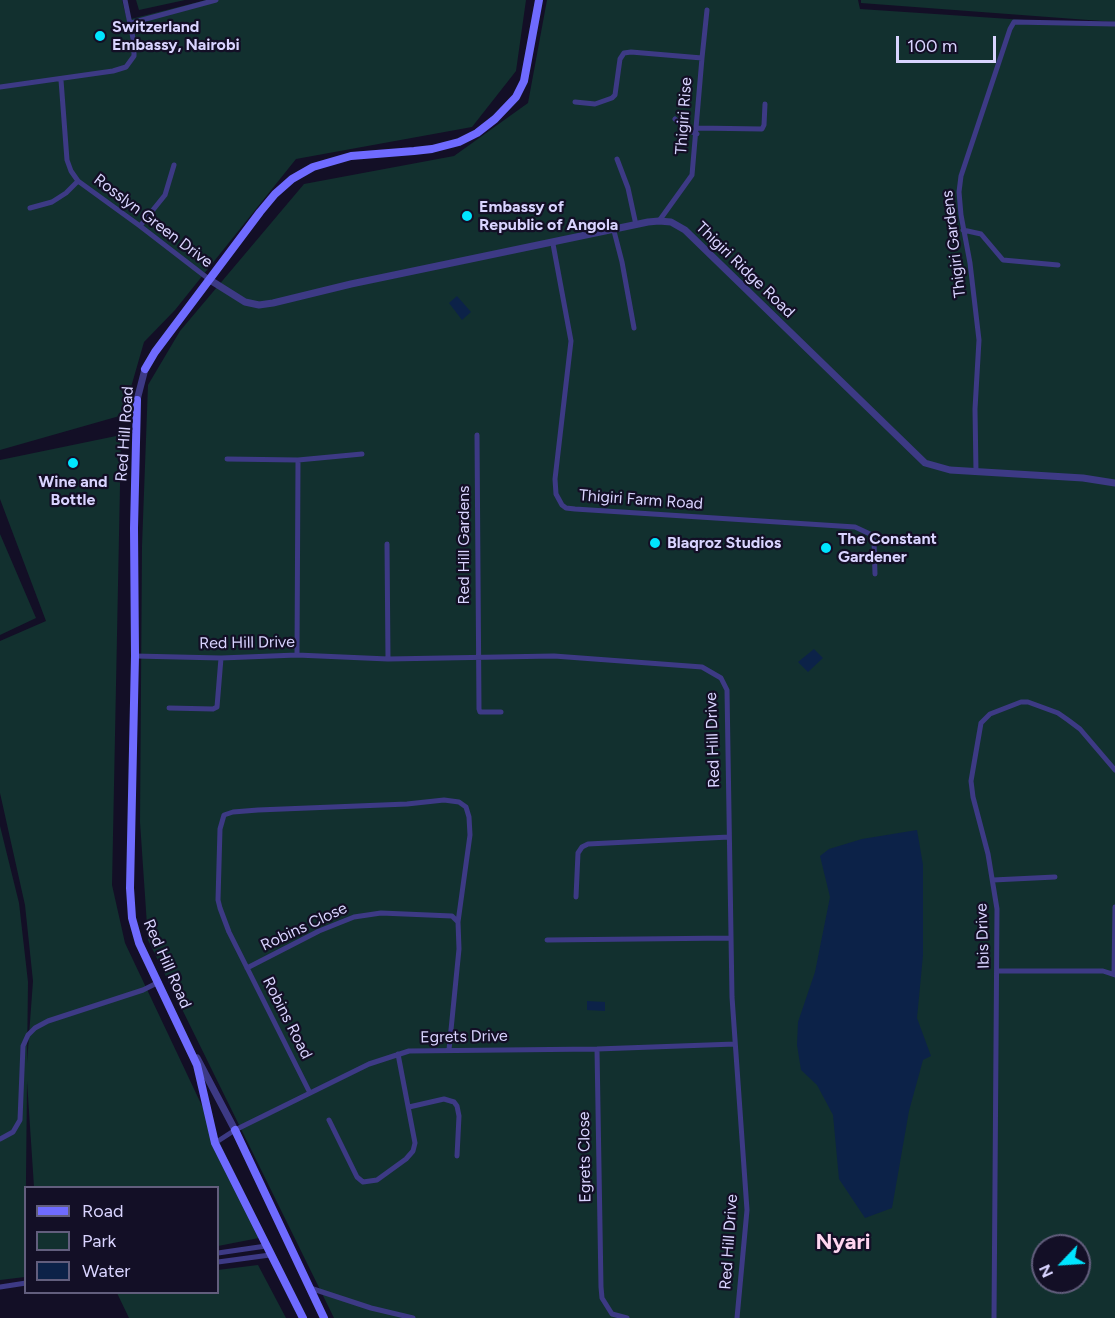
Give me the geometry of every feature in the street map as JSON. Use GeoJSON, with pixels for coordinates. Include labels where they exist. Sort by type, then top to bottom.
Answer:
{"type":"FeatureCollection","features":[{"type":"Feature","properties":{"kind":"main road","name":"Red Hill Road"},"geometry":{"type":"LineString","coordinates":[[145,369],[155,352],[275,194],[303,172],[329,161],[351,156],[414,151],[459,142],[477,133],[495,119],[516,97],[524,81],[539,0]]}},
{"type":"Feature","properties":{"kind":"main road","name":"Red Hill Road"},"geometry":{"type":"LineString","coordinates":[[137,400],[130,905],[132,918],[140,943],[186,1040],[201,1078],[215,1143],[303,1318]]}},
{"type":"Feature","properties":{"kind":"main road","name":"Red Hill Road"},"geometry":{"type":"LineString","coordinates":[[235,1130],[324,1318]]}},
{"type":"Feature","properties":{"kind":"street"},"geometry":{"type":"LineString","coordinates":[[0,87],[113,72],[126,67],[134,56],[134,43],[125,0]]}},
{"type":"Feature","properties":{"kind":"street"},"geometry":{"type":"LineString","coordinates":[[131,23],[216,0]]}},
{"type":"Feature","properties":{"kind":"street"},"geometry":{"type":"LineString","coordinates":[[702,58],[706,10]]}},
{"type":"Feature","properties":{"kind":"street","name":"Thigiri Gardens"},"geometry":{"type":"LineString","coordinates":[[976,472],[975,409],[979,340],[970,263],[963,230],[959,192],[961,176],[1014,22],[1115,24]]}},
{"type":"Feature","properties":{"kind":"street","name":"Thigiri Rise"},"geometry":{"type":"LineString","coordinates":[[575,102],[595,104],[612,98],[615,95],[621,55],[627,52],[702,58],[692,175],[659,220]]}},
{"type":"Feature","properties":{"kind":"street","name":"Rosslyn Green Drive"},"geometry":{"type":"LineString","coordinates":[[61,80],[67,160],[78,181],[210,280]]}},
{"type":"Feature","properties":{"kind":"street"},"geometry":{"type":"LineString","coordinates":[[675,119],[686,130],[762,129],[765,104]]}},
{"type":"Feature","properties":{"kind":"street"},"geometry":{"type":"LineString","coordinates":[[617,159],[628,188],[636,225]]}},
{"type":"Feature","properties":{"kind":"street"},"geometry":{"type":"LineString","coordinates":[[140,226],[165,195],[174,165]]}},
{"type":"Feature","properties":{"kind":"street"},"geometry":{"type":"LineString","coordinates":[[30,208],[52,201],[66,193],[78,181]]}},
{"type":"Feature","properties":{"kind":"street"},"geometry":{"type":"LineString","coordinates":[[210,280],[245,302],[259,305],[659,220]]}},
{"type":"Feature","properties":{"kind":"street","name":"Thigiri Ridge Road"},"geometry":{"type":"LineString","coordinates":[[659,220],[671,222],[685,230],[917,458],[932,467],[1115,482]]}},
{"type":"Feature","properties":{"kind":"street"},"geometry":{"type":"LineString","coordinates":[[963,230],[981,234],[1006,261],[1058,265]]}},
{"type":"Feature","properties":{"kind":"street"},"geometry":{"type":"LineString","coordinates":[[614,231],[634,328]]}},
{"type":"Feature","properties":{"kind":"street","name":"Thigiri Farm Road"},"geometry":{"type":"LineString","coordinates":[[553,244],[571,341],[555,479],[556,494],[562,505],[574,509],[855,527],[870,534],[874,541],[875,574]]}},
{"type":"Feature","properties":{"kind":"street","name":"Red Hill Road"},"geometry":{"type":"LineString","coordinates":[[137,400],[145,369]]}},
{"type":"Feature","properties":{"kind":"street","name":"Red Hill Gardens"},"geometry":{"type":"LineString","coordinates":[[477,435],[478,709],[480,712],[501,712]]}},
{"type":"Feature","properties":{"kind":"street"},"geometry":{"type":"LineString","coordinates":[[227,459],[298,460],[362,454]]}},
{"type":"Feature","properties":{"kind":"street"},"geometry":{"type":"LineString","coordinates":[[297,655],[298,460]]}},
{"type":"Feature","properties":{"kind":"street"},"geometry":{"type":"LineString","coordinates":[[387,544],[388,659]]}},
{"type":"Feature","properties":{"kind":"street","name":"Red Hill Drive"},"geometry":{"type":"LineString","coordinates":[[135,656],[221,658],[297,655],[388,659],[554,656],[702,667],[718,675],[727,690],[730,938],[747,1210],[737,1318]]}},
{"type":"Feature","properties":{"kind":"street"},"geometry":{"type":"LineString","coordinates":[[169,708],[216,708],[219,702],[221,658]]}},
{"type":"Feature","properties":{"kind":"street","name":"Ibis Drive"},"geometry":{"type":"LineString","coordinates":[[994,1318],[998,909],[971,781],[981,723],[990,714],[1021,702],[1028,702],[1058,713],[1080,729],[1115,770]]}},
{"type":"Feature","properties":{"kind":"street","name":"Robins Road"},"geometry":{"type":"LineString","coordinates":[[310,1094],[225,924],[218,900],[221,821],[224,815],[258,810],[407,804],[444,800],[459,802],[466,807],[470,835],[458,922]]}},
{"type":"Feature","properties":{"kind":"street"},"geometry":{"type":"LineString","coordinates":[[576,897],[578,853],[588,844],[729,837]]}},
{"type":"Feature","properties":{"kind":"street"},"geometry":{"type":"LineString","coordinates":[[993,880],[1055,877]]}},
{"type":"Feature","properties":{"kind":"street"},"geometry":{"type":"LineString","coordinates":[[998,971],[1103,971],[1114,975],[1114,907]]}},
{"type":"Feature","properties":{"kind":"street","name":"Robins Close"},"geometry":{"type":"LineString","coordinates":[[247,968],[319,931],[354,917],[381,913],[452,916],[458,922]]}},
{"type":"Feature","properties":{"kind":"street"},"geometry":{"type":"LineString","coordinates":[[449,1050],[459,950],[458,922]]}},
{"type":"Feature","properties":{"kind":"street"},"geometry":{"type":"LineString","coordinates":[[547,940],[730,938]]}},
{"type":"Feature","properties":{"kind":"street"},"geometry":{"type":"LineString","coordinates":[[0,1139],[13,1132],[20,1120],[23,1046],[28,1035],[35,1028],[143,990],[159,982]]}},
{"type":"Feature","properties":{"kind":"street","name":"Red Hill Road"},"geometry":{"type":"LineString","coordinates":[[186,1040],[235,1130]]}},
{"type":"Feature","properties":{"kind":"street","name":"Egrets Drive"},"geometry":{"type":"LineString","coordinates":[[215,1143],[235,1130],[369,1064],[409,1051],[597,1049],[735,1044]]}},
{"type":"Feature","properties":{"kind":"street","name":"Egrets Close"},"geometry":{"type":"LineString","coordinates":[[597,1049],[601,1287],[607,1308],[612,1314],[627,1318]]}},
{"type":"Feature","properties":{"kind":"street"},"geometry":{"type":"LineString","coordinates":[[329,1120],[357,1177],[363,1182],[377,1180],[406,1159],[413,1151],[415,1143],[398,1054]]}},
{"type":"Feature","properties":{"kind":"street"},"geometry":{"type":"LineString","coordinates":[[409,1107],[444,1099],[454,1102],[458,1106],[459,1116],[458,1156]]}},
{"type":"Feature","properties":{"kind":"street"},"geometry":{"type":"LineString","coordinates":[[219,1253],[266,1245]]}},
{"type":"Feature","properties":{"kind":"street"},"geometry":{"type":"LineString","coordinates":[[219,1262],[270,1255]]}},
{"type":"Feature","properties":{"kind":"street"},"geometry":{"type":"LineString","coordinates":[[0,1287],[24,1283]]}},
{"type":"Feature","properties":{"kind":"street"},"geometry":{"type":"LineString","coordinates":[[310,1288],[371,1308],[413,1318]]}},
{"type":"Feature","properties":{"kind":"green space"},"geometry":{"type":"Polygon","coordinates":[[[0,0],[122,0],[127,20],[206,0],[526,0],[516,71],[472,127],[296,159],[175,310],[144,342],[123,415],[0,450],[0,0]]]}},
{"type":"Feature","properties":{"kind":"green space"},"geometry":{"type":"Polygon","coordinates":[[[136,0],[185,0],[139,10],[136,0]]]}},
{"type":"Feature","properties":{"kind":"green space"},"geometry":{"type":"Polygon","coordinates":[[[547,0],[858,0],[860,9],[1115,26],[1115,1318],[334,1318],[148,940],[140,822],[142,546],[148,385],[180,331],[304,184],[454,156],[528,103],[547,0]]]}},
{"type":"Feature","properties":{"kind":"green space"},"geometry":{"type":"Polygon","coordinates":[[[861,0],[1115,0],[1115,22],[861,3],[861,0]]]}},
{"type":"Feature","properties":{"kind":"green space"},"geometry":{"type":"Polygon","coordinates":[[[121,435],[112,885],[125,943],[264,1237],[219,1246],[219,1186],[34,1186],[27,1081],[24,1277],[0,1280],[0,826],[19,903],[28,982],[27,1063],[33,981],[25,905],[0,793],[0,641],[46,621],[0,499],[0,460],[121,435]]]}},
{"type":"Feature","properties":{"kind":"green space"},"geometry":{"type":"Polygon","coordinates":[[[0,534],[36,618],[0,635],[0,534]]]}},
{"type":"Feature","properties":{"kind":"green space"},"geometry":{"type":"Polygon","coordinates":[[[258,1265],[286,1318],[129,1318],[117,1294],[219,1294],[219,1270],[258,1265]]]}},
{"type":"Feature","properties":{"kind":"water"},"geometry":{"type":"Polygon","coordinates":[[[457,296],[471,312],[462,320],[449,303],[457,296]]]}},
{"type":"Feature","properties":{"kind":"water"},"geometry":{"type":"Polygon","coordinates":[[[814,649],[823,658],[808,672],[798,662],[814,649]]]}},
{"type":"Feature","properties":{"kind":"water"},"geometry":{"type":"Polygon","coordinates":[[[917,830],[923,865],[923,955],[917,1018],[931,1056],[923,1060],[909,1111],[892,1208],[865,1218],[839,1179],[833,1115],[817,1085],[801,1070],[797,1045],[798,1022],[815,972],[830,897],[820,856],[829,849],[862,839],[917,830]]]}},
{"type":"Feature","properties":{"kind":"water"},"geometry":{"type":"Polygon","coordinates":[[[587,1001],[605,1002],[605,1011],[587,1010],[587,1001]]]}},
{"type":"Feature","properties":{"kind":"place","name":"Switzerland Embassy, Nairobi"},"geometry":{"type":"Point","coordinates":[100,36]}},
{"type":"Feature","properties":{"kind":"place","name":"Embassy of Republic of Angola"},"geometry":{"type":"Point","coordinates":[467,216]}},
{"type":"Feature","properties":{"kind":"place","name":"Wine and Bottle"},"geometry":{"type":"Point","coordinates":[73,463]}},
{"type":"Feature","properties":{"kind":"place","name":"Blaqroz Studios"},"geometry":{"type":"Point","coordinates":[655,543]}},
{"type":"Feature","properties":{"kind":"place","name":"The Constant Gardener"},"geometry":{"type":"Point","coordinates":[826,548]}},
{"type":"Feature","properties":{"kind":"district","name":"Nyari"},"geometry":{"type":"Point","coordinates":[843,1243]}}]}
